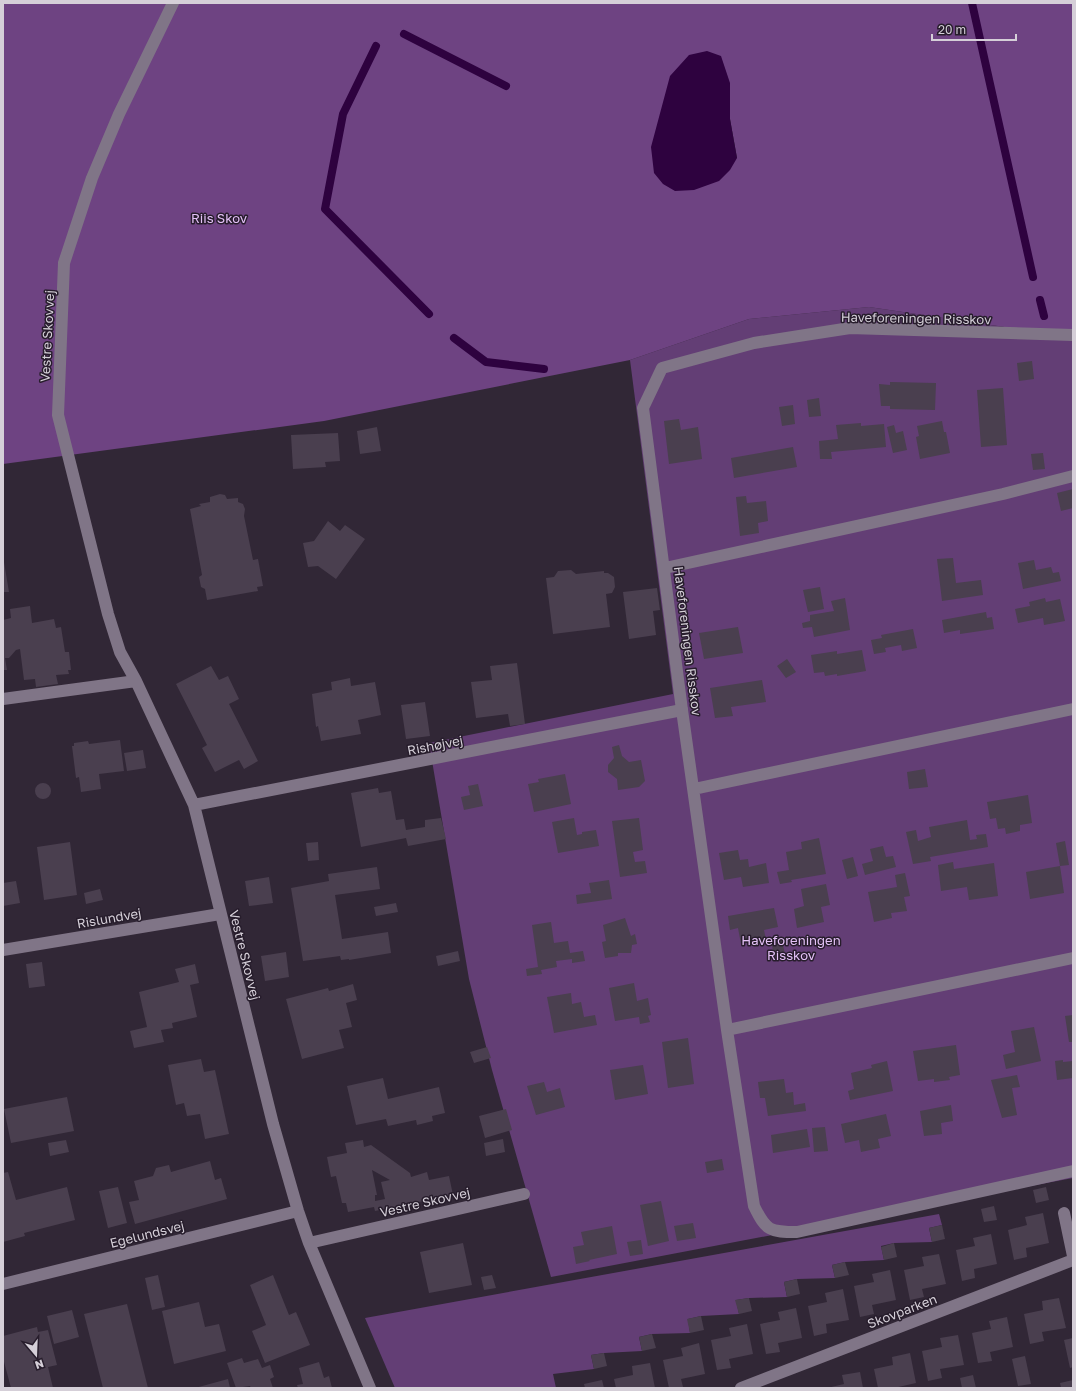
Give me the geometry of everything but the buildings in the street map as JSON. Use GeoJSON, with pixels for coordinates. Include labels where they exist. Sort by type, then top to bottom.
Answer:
{"type":"FeatureCollection","features":[{"type":"Feature","properties":{"kind":"street","name":"Vestre Skovvej"},"geometry":{"type":"LineString","coordinates":[[173,3],[119,114],[92,178],[64,263],[58,415],[108,614],[120,652],[136,681],[194,805],[273,1124],[298,1211],[309,1243],[370,1388]]}},
{"type":"Feature","properties":{"kind":"street","name":"Haveforeningen Risskov"},"geometry":{"type":"LineString","coordinates":[[1073,335],[850,328],[754,343],[662,368],[643,408],[665,568],[682,710],[727,1030],[754,1206],[762,1222],[776,1232],[797,1232],[1073,1171]]}},
{"type":"Feature","properties":{"kind":"street"},"geometry":{"type":"LineString","coordinates":[[665,568],[1003,494],[1073,476]]}},
{"type":"Feature","properties":{"kind":"street"},"geometry":{"type":"LineString","coordinates":[[3,699],[136,681]]}},
{"type":"Feature","properties":{"kind":"street"},"geometry":{"type":"LineString","coordinates":[[694,789],[1073,709]]}},
{"type":"Feature","properties":{"kind":"street","name":"Rishøjvej"},"geometry":{"type":"LineString","coordinates":[[194,805],[682,710]]}},
{"type":"Feature","properties":{"kind":"street","name":"Rislundvej"},"geometry":{"type":"LineString","coordinates":[[3,950],[220,914]]}},
{"type":"Feature","properties":{"kind":"street"},"geometry":{"type":"LineString","coordinates":[[727,1030],[1073,958]]}},
{"type":"Feature","properties":{"kind":"street","name":"Vestre Skovvej"},"geometry":{"type":"LineString","coordinates":[[309,1243],[524,1194]]}},
{"type":"Feature","properties":{"kind":"street","name":"Egelundsvej"},"geometry":{"type":"LineString","coordinates":[[3,1284],[298,1211]]}},
{"type":"Feature","properties":{"kind":"street"},"geometry":{"type":"LineString","coordinates":[[1064,1213],[1073,1256]]}},
{"type":"Feature","properties":{"kind":"street","name":"Skovparken"},"geometry":{"type":"LineString","coordinates":[[741,1388],[1073,1260]]}},
{"type":"Feature","properties":{"kind":"green space","name":"Riis Skov"},"geometry":{"type":"Polygon","coordinates":[[[3,3],[1073,3],[1073,337],[869,307],[749,319],[630,360],[324,421],[3,464],[3,3]],[[730,83],[654,173],[737,158],[730,119],[730,83]]]}},
{"type":"Feature","properties":{"kind":"green space","name":"Haveforeningen Risskov"},"geometry":{"type":"Polygon","coordinates":[[[869,307],[1073,337],[1073,1178],[551,1277],[492,1070],[469,979],[429,743],[673,694],[630,360],[749,319],[869,307]]]}},
{"type":"Feature","properties":{"kind":"green space"},"geometry":{"type":"Polygon","coordinates":[[[939,1214],[942,1225],[929,1228],[932,1242],[894,1243],[881,1246],[884,1260],[845,1262],[832,1265],[835,1278],[797,1279],[784,1282],[787,1297],[749,1298],[736,1300],[739,1314],[701,1316],[688,1319],[690,1333],[652,1334],[639,1337],[642,1351],[591,1355],[594,1369],[553,1374],[556,1388],[395,1388],[365,1318],[939,1214]]]}},
{"type":"Feature","properties":{"kind":"shaded area"},"geometry":{"type":"Polygon","coordinates":[[[707,51],[721,56],[730,83],[730,119],[737,158],[730,170],[719,181],[694,190],[675,191],[663,184],[654,173],[651,147],[670,76],[689,55],[707,51]]]}},
{"type":"Feature","properties":{"kind":"waterway"},"geometry":{"type":"LineString","coordinates":[[972,3],[1033,277]]}},
{"type":"Feature","properties":{"kind":"waterway"},"geometry":{"type":"LineString","coordinates":[[404,34],[506,86]]}},
{"type":"Feature","properties":{"kind":"waterway"},"geometry":{"type":"LineString","coordinates":[[376,46],[343,114],[325,209],[429,314]]}},
{"type":"Feature","properties":{"kind":"waterway"},"geometry":{"type":"LineString","coordinates":[[1040,300],[1044,316]]}},
{"type":"Feature","properties":{"kind":"waterway"},"geometry":{"type":"LineString","coordinates":[[454,338],[486,362],[544,369]]}}]}
